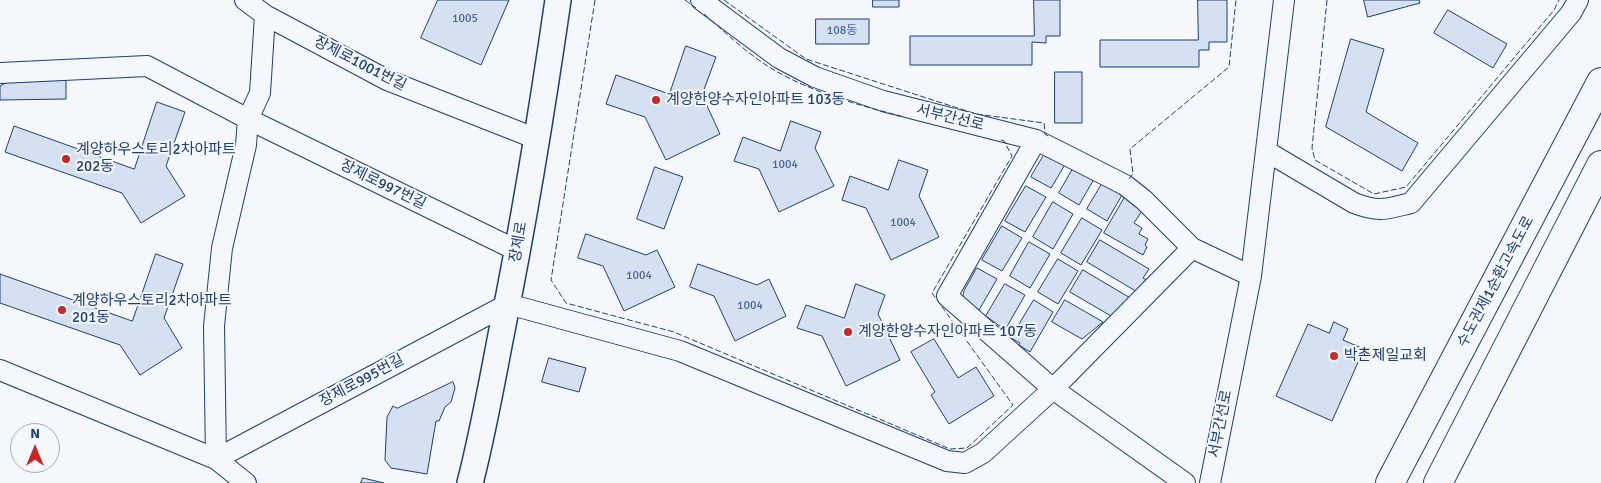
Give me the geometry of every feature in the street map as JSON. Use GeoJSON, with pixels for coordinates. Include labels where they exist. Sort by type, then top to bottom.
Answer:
{"type":"FeatureCollection","features":[{"type":"Feature","properties":{"kind":"highway","name":"수도권제1순환고속도로"},"geometry":{"type":"LineString","coordinates":[[1390,483],[1601,82]]}},
{"type":"Feature","properties":{"kind":"highway"},"geometry":{"type":"LineString","coordinates":[[1438,483],[1601,165]]}},
{"type":"Feature","properties":{"kind":"main road","name":"장제로"},"geometry":{"type":"LineString","coordinates":[[470,483],[480,447],[518,251],[558,0]]}},
{"type":"Feature","properties":{"kind":"street","name":"장제로1001번길"},"geometry":{"type":"LineString","coordinates":[[245,0],[264,14],[387,80],[537,139]]}},
{"type":"Feature","properties":{"kind":"street","name":"서부간선로"},"geometry":{"type":"LineString","coordinates":[[701,0],[779,58],[815,77],[883,101],[1036,140],[1125,185],[1144,200],[1192,248],[1251,276]]}},
{"type":"Feature","properties":{"kind":"street","name":"서부간선로"},"geometry":{"type":"LineString","coordinates":[[1210,483],[1251,276],[1284,0]]}},
{"type":"Feature","properties":{"kind":"street"},"geometry":{"type":"LineString","coordinates":[[1266,151],[1354,203],[1369,209],[1381,211],[1411,203],[1571,13],[1578,0]]}},
{"type":"Feature","properties":{"kind":"street"},"geometry":{"type":"LineString","coordinates":[[216,459],[214,326],[222,248],[246,145],[248,119],[260,93],[264,14]]}},
{"type":"Feature","properties":{"kind":"street","name":"장제로997번길"},"geometry":{"type":"LineString","coordinates":[[0,73],[147,66],[248,119],[518,251]]}},
{"type":"Feature","properties":{"kind":"street"},"geometry":{"type":"LineString","coordinates":[[1036,140],[947,296],[1053,389],[1185,483]]}},
{"type":"Feature","properties":{"kind":"street"},"geometry":{"type":"LineString","coordinates":[[508,304],[680,352],[947,462],[965,463],[983,453],[1053,389],[1192,248]]}},
{"type":"Feature","properties":{"kind":"street","name":"장제로995번길"},"geometry":{"type":"LineString","coordinates":[[216,459],[508,304]]}},
{"type":"Feature","properties":{"kind":"street"},"geometry":{"type":"LineString","coordinates":[[0,370],[216,459],[246,483]]}},
{"type":"Feature","properties":{"kind":"building"},"geometry":{"type":"Polygon","coordinates":[[[438,0],[509,0],[481,65],[421,38],[438,0]]]}},
{"type":"Feature","properties":{"kind":"building"},"geometry":{"type":"Polygon","coordinates":[[[873,0],[899,0],[899,7],[873,7],[873,0]]]}},
{"type":"Feature","properties":{"kind":"building"},"geometry":{"type":"Polygon","coordinates":[[[1034,0],[1060,0],[1060,36],[1046,36],[1046,43],[1032,42],[1032,65],[910,65],[910,36],[1034,36],[1034,0]]]}},
{"type":"Feature","properties":{"kind":"building"},"geometry":{"type":"Polygon","coordinates":[[[1198,0],[1227,0],[1227,42],[1209,42],[1209,50],[1199,50],[1199,67],[1100,67],[1100,40],[1198,40],[1198,0]]]}},
{"type":"Feature","properties":{"kind":"building"},"geometry":{"type":"Polygon","coordinates":[[[1364,0],[1419,0],[1420,3],[1368,17],[1364,0]]]}},
{"type":"Feature","properties":{"kind":"building"},"geometry":{"type":"Polygon","coordinates":[[[1448,10],[1507,44],[1493,68],[1434,33],[1448,10]]]}},
{"type":"Feature","properties":{"kind":"building"},"geometry":{"type":"Polygon","coordinates":[[[816,19],[869,19],[869,44],[816,44],[816,19]]]}},
{"type":"Feature","properties":{"kind":"building"},"geometry":{"type":"Polygon","coordinates":[[[1351,39],[1384,49],[1366,112],[1418,143],[1402,171],[1326,127],[1351,39]]]}},
{"type":"Feature","properties":{"kind":"building","name":"계양한양수자인아파트 103동"},"geometry":{"type":"Polygon","coordinates":[[[686,46],[716,57],[702,95],[720,134],[666,160],[645,117],[606,104],[616,75],[669,94],[686,46]]]}},
{"type":"Feature","properties":{"kind":"building"},"geometry":{"type":"Polygon","coordinates":[[[1055,72],[1082,72],[1082,123],[1055,123],[1055,72]]]}},
{"type":"Feature","properties":{"kind":"building"},"geometry":{"type":"Polygon","coordinates":[[[66,80],[66,99],[0,100],[0,86],[9,81],[66,80]]]}},
{"type":"Feature","properties":{"kind":"building","name":"계양하우스토리2차아파트 202동"},"geometry":{"type":"Polygon","coordinates":[[[157,102],[185,112],[166,166],[185,196],[141,223],[122,193],[5,152],[14,126],[134,169],[157,102]]]}},
{"type":"Feature","properties":{"kind":"building"},"geometry":{"type":"Polygon","coordinates":[[[791,121],[821,132],[815,148],[834,186],[779,212],[759,169],[734,161],[743,137],[780,151],[791,121]]]}},
{"type":"Feature","properties":{"kind":"building"},"geometry":{"type":"Polygon","coordinates":[[[1044,155],[1051,159],[1053,156],[1066,163],[1051,188],[1031,177],[1044,155]]]}},
{"type":"Feature","properties":{"kind":"building"},"geometry":{"type":"Polygon","coordinates":[[[899,160],[928,170],[919,196],[939,237],[891,260],[866,208],[842,200],[850,176],[888,190],[899,160]]]}},
{"type":"Feature","properties":{"kind":"building"},"geometry":{"type":"Polygon","coordinates":[[[655,167],[683,177],[664,229],[637,219],[655,167]]]}},
{"type":"Feature","properties":{"kind":"building"},"geometry":{"type":"Polygon","coordinates":[[[1074,167],[1094,179],[1079,205],[1059,193],[1074,167]]]}},
{"type":"Feature","properties":{"kind":"building"},"geometry":{"type":"Polygon","coordinates":[[[1102,184],[1122,195],[1107,221],[1087,209],[1102,184]]]}},
{"type":"Feature","properties":{"kind":"building"},"geometry":{"type":"Polygon","coordinates":[[[1026,186],[1046,197],[1025,232],[1005,221],[1026,186]]]}},
{"type":"Feature","properties":{"kind":"building"},"geometry":{"type":"Polygon","coordinates":[[[1125,197],[1144,208],[1134,223],[1142,228],[1139,234],[1148,239],[1143,255],[1104,233],[1125,197]]]}},
{"type":"Feature","properties":{"kind":"building"},"geometry":{"type":"Polygon","coordinates":[[[1053,202],[1073,214],[1053,249],[1033,237],[1053,202]]]}},
{"type":"Feature","properties":{"kind":"building"},"geometry":{"type":"Polygon","coordinates":[[[1082,218],[1102,230],[1081,265],[1061,253],[1082,218]]]}},
{"type":"Feature","properties":{"kind":"building"},"geometry":{"type":"Polygon","coordinates":[[[1002,226],[1022,238],[1002,271],[982,260],[1002,226]]]}},
{"type":"Feature","properties":{"kind":"building"},"geometry":{"type":"Polygon","coordinates":[[[586,234],[646,255],[657,250],[675,287],[624,311],[603,266],[578,258],[586,234]]]}},
{"type":"Feature","properties":{"kind":"building"},"geometry":{"type":"Polygon","coordinates":[[[1100,240],[1149,269],[1143,278],[1147,280],[1139,293],[1087,262],[1100,240]]]}},
{"type":"Feature","properties":{"kind":"building"},"geometry":{"type":"Polygon","coordinates":[[[1029,242],[1050,254],[1030,288],[1010,276],[1029,242]]]}},
{"type":"Feature","properties":{"kind":"building","name":"계양하우스토리2차아파트 201동"},"geometry":{"type":"Polygon","coordinates":[[[156,254],[183,264],[164,318],[182,348],[140,375],[120,345],[0,303],[0,274],[132,321],[156,254]]]}},
{"type":"Feature","properties":{"kind":"building"},"geometry":{"type":"Polygon","coordinates":[[[1058,259],[1078,271],[1058,304],[1038,292],[1058,259]]]}},
{"type":"Feature","properties":{"kind":"building"},"geometry":{"type":"Polygon","coordinates":[[[698,264],[757,285],[769,279],[786,316],[735,341],[714,296],[690,287],[698,264]]]}},
{"type":"Feature","properties":{"kind":"building"},"geometry":{"type":"Polygon","coordinates":[[[977,268],[997,279],[979,310],[962,300],[964,291],[977,268]]]}},
{"type":"Feature","properties":{"kind":"building"},"geometry":{"type":"Polygon","coordinates":[[[1083,270],[1132,299],[1111,316],[1070,292],[1083,270]]]}},
{"type":"Feature","properties":{"kind":"building","name":"계양한양수자인아파트 107동"},"geometry":{"type":"Polygon","coordinates":[[[856,284],[885,295],[878,314],[900,360],[846,386],[822,336],[797,328],[806,305],[844,318],[856,284]]]}},
{"type":"Feature","properties":{"kind":"building"},"geometry":{"type":"Polygon","coordinates":[[[1005,284],[1025,295],[1005,330],[986,316],[1005,284]]]}},
{"type":"Feature","properties":{"kind":"building"},"geometry":{"type":"Polygon","coordinates":[[[1034,300],[1053,312],[1030,352],[1011,338],[1034,300]]]}},
{"type":"Feature","properties":{"kind":"building"},"geometry":{"type":"Polygon","coordinates":[[[1065,300],[1103,322],[1082,339],[1052,322],[1065,300]]]}},
{"type":"Feature","properties":{"kind":"building"},"geometry":{"type":"Polygon","coordinates":[[[1334,322],[1348,329],[1343,340],[1364,349],[1332,421],[1276,396],[1308,324],[1329,333],[1334,322]]]}},
{"type":"Feature","properties":{"kind":"building"},"geometry":{"type":"Polygon","coordinates":[[[934,339],[958,378],[976,367],[994,396],[949,424],[931,395],[935,392],[911,352],[934,339]]]}},
{"type":"Feature","properties":{"kind":"building"},"geometry":{"type":"Polygon","coordinates":[[[549,358],[586,368],[579,392],[542,382],[549,358]]]}},
{"type":"Feature","properties":{"kind":"building"},"geometry":{"type":"Polygon","coordinates":[[[453,382],[455,388],[451,402],[445,407],[439,421],[436,421],[427,474],[391,468],[385,460],[387,417],[393,406],[397,408],[453,382]]]}},
{"type":"Feature","properties":{"kind":"building"},"geometry":{"type":"Polygon","coordinates":[[[363,478],[384,483],[361,483],[363,478]]]}},
{"type":"Feature","properties":{"kind":"fence"},"geometry":{"type":"LineString","coordinates":[[595,0],[551,280],[566,303],[674,332],[950,449],[967,448],[1013,405],[932,293],[1012,156],[1004,141],[1001,140]]}},
{"type":"Feature","properties":{"kind":"fence"},"geometry":{"type":"LineString","coordinates":[[685,0],[696,8]]}},
{"type":"Feature","properties":{"kind":"fence"},"geometry":{"type":"LineString","coordinates":[[724,0],[806,59],[976,114],[1044,123],[1045,134],[1048,136]]}},
{"type":"Feature","properties":{"kind":"fence"},"geometry":{"type":"LineString","coordinates":[[1129,179],[1133,174],[1130,149],[1229,67],[1236,0]]}},
{"type":"Feature","properties":{"kind":"fence"},"geometry":{"type":"LineString","coordinates":[[1327,0],[1312,148],[1315,160],[1374,194],[1406,187],[1554,10],[1559,0]]}},
{"type":"Feature","properties":{"kind":"fence"},"geometry":{"type":"LineString","coordinates":[[704,14],[748,52],[794,81],[866,107],[901,116]]}},
{"type":"Feature","properties":{"kind":"place","name":"계양한양수자인아파트 103동"},"geometry":{"type":"Point","coordinates":[656,100]}},
{"type":"Feature","properties":{"kind":"place","name":"계양하우스토리2차아파트 202동"},"geometry":{"type":"Point","coordinates":[66,159]}},
{"type":"Feature","properties":{"kind":"place","name":"계양하우스토리2차아파트 201동"},"geometry":{"type":"Point","coordinates":[62,310]}},
{"type":"Feature","properties":{"kind":"place","name":"계양한양수자인아파트 107동"},"geometry":{"type":"Point","coordinates":[848,332]}},
{"type":"Feature","properties":{"kind":"place","name":"박촌제일교회"},"geometry":{"type":"Point","coordinates":[1334,356]}}]}
